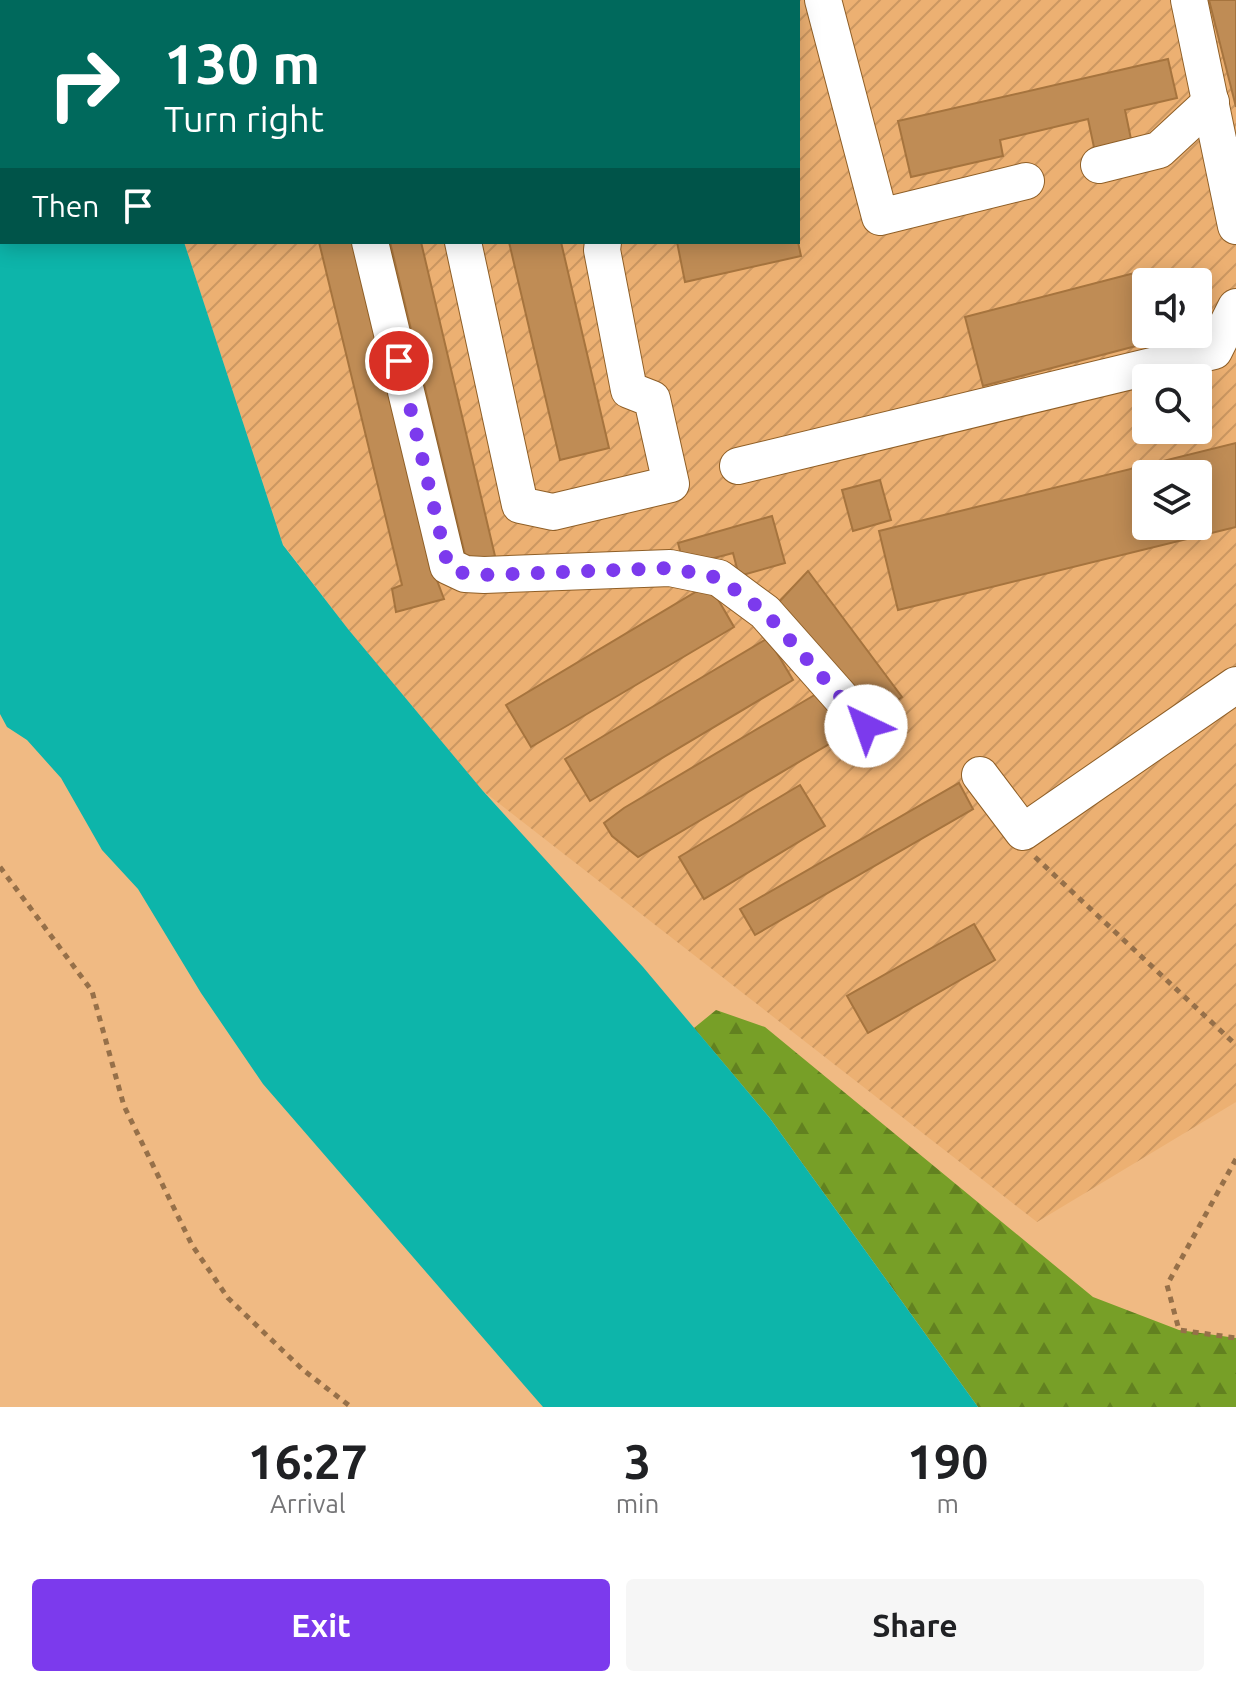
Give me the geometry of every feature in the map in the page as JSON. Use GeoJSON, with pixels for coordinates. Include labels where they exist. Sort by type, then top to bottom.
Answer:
{"type":"FeatureCollection","features":[{"type":"Feature","properties":{"kind":"lane"},"geometry":{"type":"LineString","coordinates":[[823,0],[880,217],[1026,181]]}},
{"type":"Feature","properties":{"kind":"lane"},"geometry":{"type":"LineString","coordinates":[[1189,0],[1236,226]]}},
{"type":"Feature","properties":{"kind":"lane"},"geometry":{"type":"LineString","coordinates":[[1099,165],[1159,150],[1211,102]]}},
{"type":"Feature","properties":{"kind":"lane"},"geometry":{"type":"LineString","coordinates":[[370,244],[448,566],[465,574],[484,575],[670,568],[719,578],[765,612],[866,726]]}},
{"type":"Feature","properties":{"kind":"lane"},"geometry":{"type":"LineString","coordinates":[[463,244],[520,505],[553,512],[671,484],[652,399],[629,390],[603,244]]}},
{"type":"Feature","properties":{"kind":"lane"},"geometry":{"type":"LineString","coordinates":[[738,466],[1214,351],[1236,307]]}},
{"type":"Feature","properties":{"kind":"lane"},"geometry":{"type":"LineString","coordinates":[[980,775],[1023,832],[1236,685]]}},
{"type":"Feature","properties":{"kind":"path"},"geometry":{"type":"LineString","coordinates":[[1023,832],[1035,856],[1236,1045]]}},
{"type":"Feature","properties":{"kind":"path"},"geometry":{"type":"LineString","coordinates":[[0,867],[92,991],[124,1106],[192,1245],[228,1298],[302,1369],[351,1407]]}},
{"type":"Feature","properties":{"kind":"path"},"geometry":{"type":"LineString","coordinates":[[1236,1159],[1167,1285],[1179,1330],[1236,1338]]}},
{"type":"Feature","properties":{"kind":"shaded area"},"geometry":{"type":"Polygon","coordinates":[[[800,0],[1236,0],[1236,1102],[1037,1222],[483,791],[348,629],[283,544],[185,244],[800,244],[800,0]]]}},
{"type":"Feature","properties":{"kind":"green space"},"geometry":{"type":"Polygon","coordinates":[[[716,1010],[765,1027],[1093,1297],[1179,1330],[1236,1338],[1236,1407],[978,1407],[769,1117],[694,1028],[716,1010]]]}},
{"type":"Feature","properties":{"kind":"water"},"geometry":{"type":"Polygon","coordinates":[[[0,244],[185,244],[283,545],[348,629],[483,791],[643,967],[769,1117],[978,1407],[543,1407],[263,1084],[201,993],[138,889],[102,850],[61,778],[27,740],[7,727],[0,714],[0,244]]]}},
{"type":"Feature","properties":{"kind":"building"},"geometry":{"type":"Polygon","coordinates":[[[1209,0],[1236,0],[1236,107],[1209,0]]]}},
{"type":"Feature","properties":{"kind":"building"},"geometry":{"type":"Polygon","coordinates":[[[1168,59],[1177,98],[1125,110],[1132,144],[1095,152],[1088,119],[1000,140],[1003,156],[911,177],[898,121],[1168,59]]]}},
{"type":"Feature","properties":{"kind":"building"},"geometry":{"type":"Polygon","coordinates":[[[319,244],[357,244],[435,575],[444,599],[396,612],[392,589],[402,585],[319,244]]]}},
{"type":"Feature","properties":{"kind":"building"},"geometry":{"type":"Polygon","coordinates":[[[390,244],[421,244],[495,556],[467,563],[390,244]]]}},
{"type":"Feature","properties":{"kind":"building"},"geometry":{"type":"Polygon","coordinates":[[[509,244],[561,244],[609,448],[560,460],[509,244]]]}},
{"type":"Feature","properties":{"kind":"building"},"geometry":{"type":"Polygon","coordinates":[[[677,244],[798,244],[801,256],[685,282],[677,244]]]}},
{"type":"Feature","properties":{"kind":"building"},"geometry":{"type":"Polygon","coordinates":[[[1132,274],[1132,347],[983,386],[965,317],[1132,274]]]}},
{"type":"Feature","properties":{"kind":"building"},"geometry":{"type":"Polygon","coordinates":[[[1236,443],[1236,527],[1212,533],[1212,460],[1167,460],[1236,443]]]}},
{"type":"Feature","properties":{"kind":"building"},"geometry":{"type":"Polygon","coordinates":[[[1132,469],[1132,540],[1183,540],[898,610],[879,531],[1132,469]]]}},
{"type":"Feature","properties":{"kind":"building"},"geometry":{"type":"Polygon","coordinates":[[[880,480],[891,520],[853,531],[842,490],[880,480]]]}},
{"type":"Feature","properties":{"kind":"building"},"geometry":{"type":"Polygon","coordinates":[[[772,516],[785,563],[739,576],[733,553],[684,566],[678,543],[772,516]]]}},
{"type":"Feature","properties":{"kind":"building"},"geometry":{"type":"Polygon","coordinates":[[[808,571],[902,697],[878,714],[776,605],[808,571]]]}},
{"type":"Feature","properties":{"kind":"building"},"geometry":{"type":"Polygon","coordinates":[[[709,584],[734,627],[531,747],[506,705],[709,584]]]}},
{"type":"Feature","properties":{"kind":"building"},"geometry":{"type":"Polygon","coordinates":[[[768,638],[793,680],[590,801],[565,759],[768,638]]]}},
{"type":"Feature","properties":{"kind":"building"},"geometry":{"type":"Polygon","coordinates":[[[828,687],[853,730],[638,857],[612,836],[604,823],[624,808],[828,687]]]}},
{"type":"Feature","properties":{"kind":"building"},"geometry":{"type":"Polygon","coordinates":[[[959,783],[973,809],[755,935],[740,909],[959,783]]]}},
{"type":"Feature","properties":{"kind":"building"},"geometry":{"type":"Polygon","coordinates":[[[800,785],[825,826],[704,899],[679,857],[800,785]]]}},
{"type":"Feature","properties":{"kind":"building"},"geometry":{"type":"Polygon","coordinates":[[[974,924],[995,960],[868,1033],[847,996],[974,924]]]}},
{"type":"Feature","properties":{"kind":"route"},"geometry":{"type":"LineString","coordinates":[[399,361],[448,566],[465,574],[484,575],[670,568],[719,578],[765,612],[866,726]]}}]}
